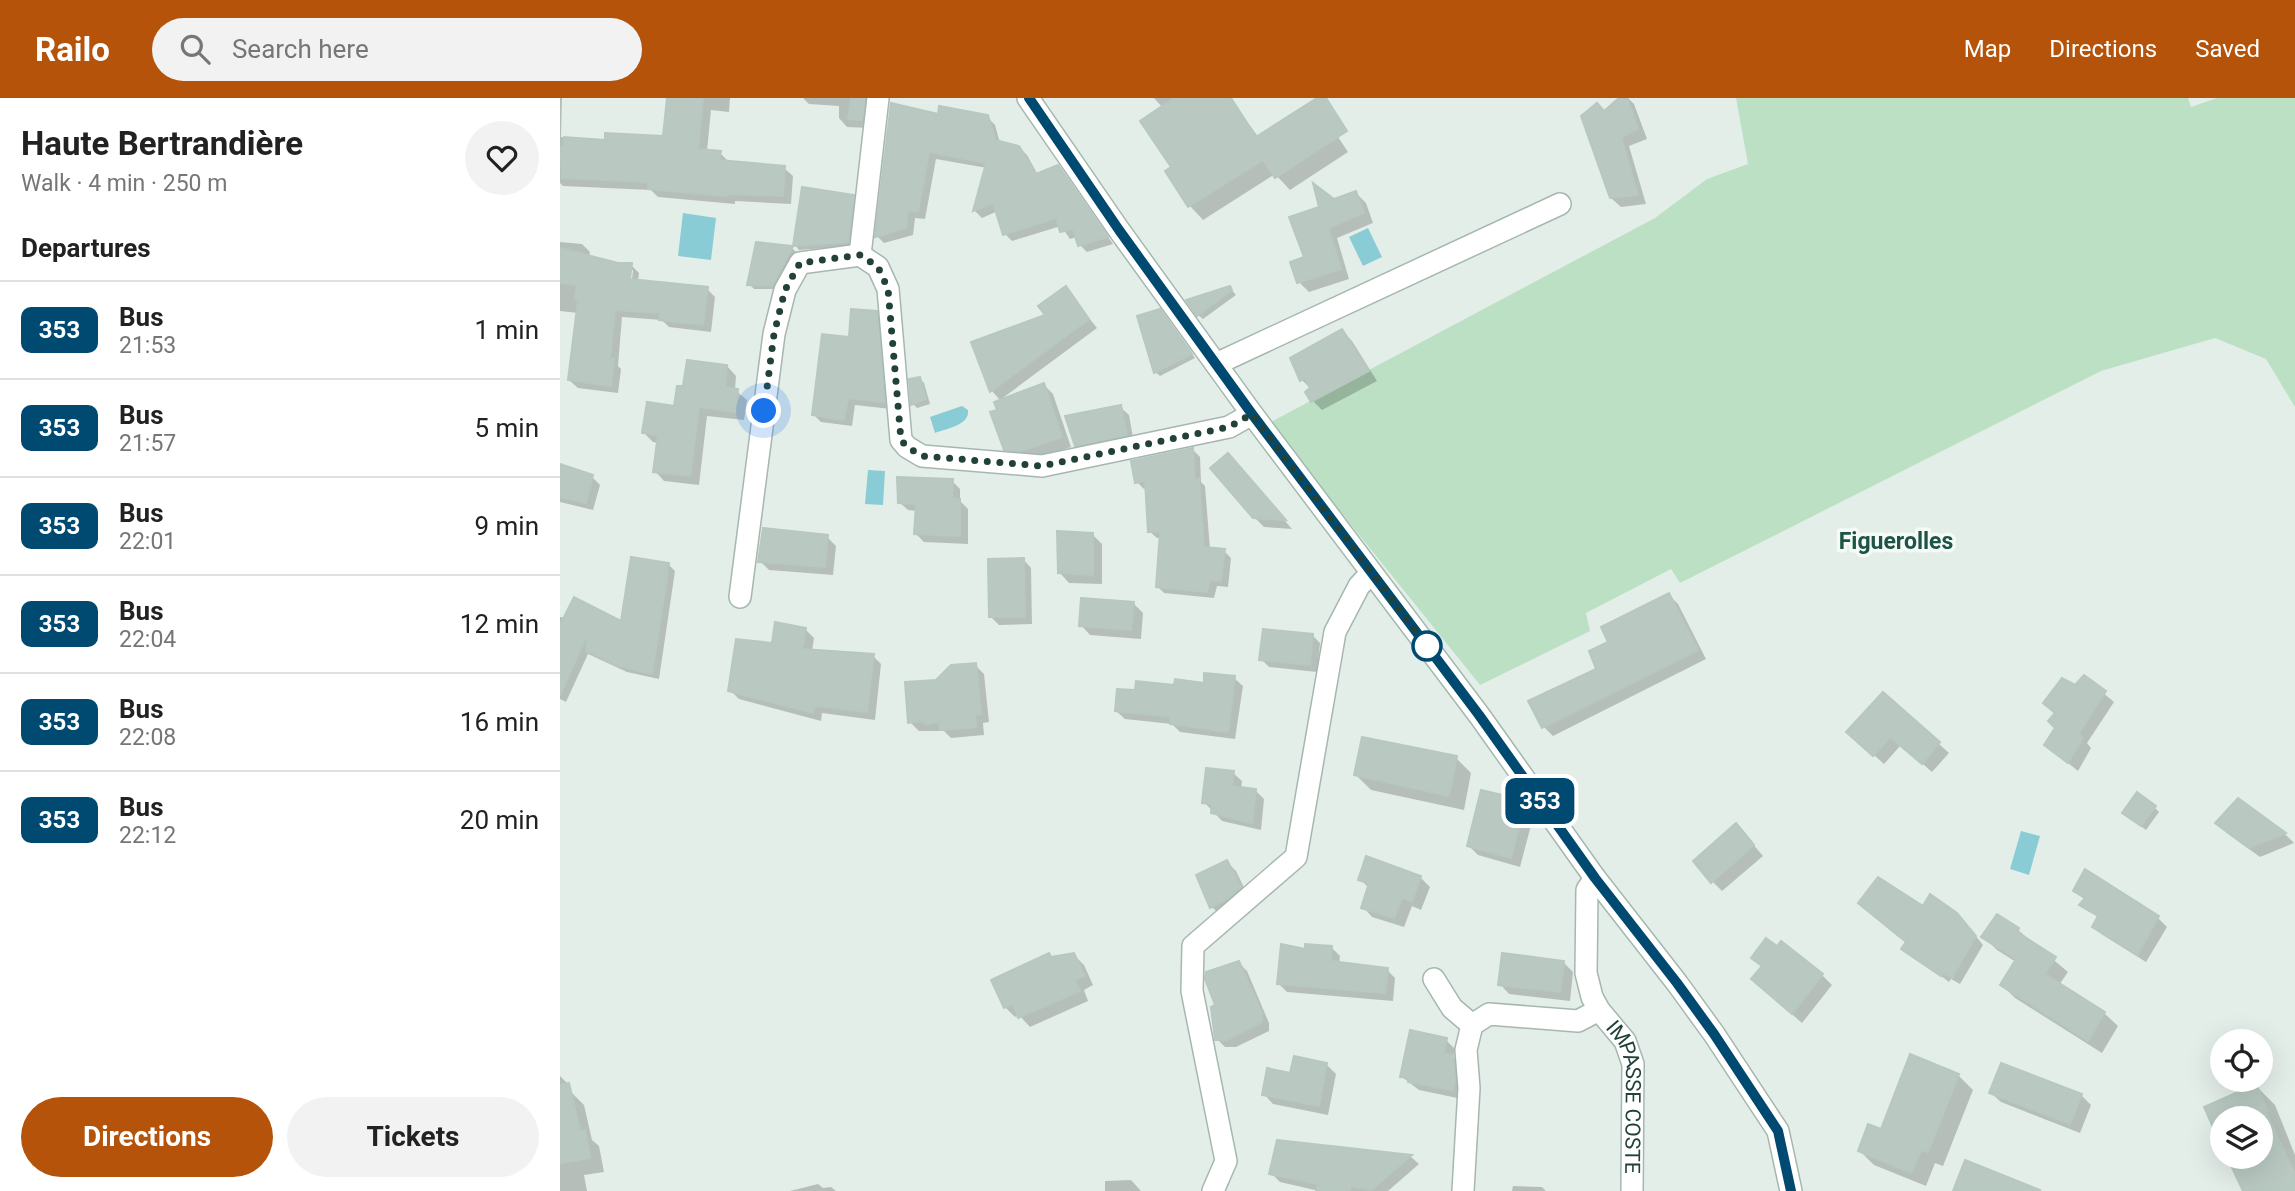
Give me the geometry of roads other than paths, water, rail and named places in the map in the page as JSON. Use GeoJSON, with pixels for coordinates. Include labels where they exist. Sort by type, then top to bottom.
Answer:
{"type":"FeatureCollection","features":[{"type":"Feature","properties":{"kind":"street"},"geometry":{"type":"LineString","coordinates":[[860,255],[878,98]]}},
{"type":"Feature","properties":{"kind":"street"},"geometry":{"type":"LineString","coordinates":[[1028,98],[1252,414],[1479,715],[1595,878],[1677,983],[1778,1131],[1791,1191]]}},
{"type":"Feature","properties":{"kind":"street"},"geometry":{"type":"LineString","coordinates":[[1216,364],[1560,204]]}},
{"type":"Feature","properties":{"kind":"street"},"geometry":{"type":"LineString","coordinates":[[740,597],[774,334],[785,290],[800,263],[860,255],[878,267],[888,289],[901,440],[922,456],[1042,466],[1229,427],[1252,414]]}},
{"type":"Feature","properties":{"kind":"street"},"geometry":{"type":"LineString","coordinates":[[1213,1191],[1226,1161],[1192,991],[1194,946],[1296,857],[1335,632],[1359,586],[1371,573]]}},
{"type":"Feature","properties":{"kind":"street","name":"IMPASSE COSTE"},"geometry":{"type":"LineString","coordinates":[[1595,878],[1587,890],[1586,972],[1591,997],[1625,1041],[1633,1064],[1632,1191]]}},
{"type":"Feature","properties":{"kind":"street"},"geometry":{"type":"LineString","coordinates":[[1434,979],[1452,1008],[1472,1025],[1466,1050],[1469,1087],[1462,1191]]}},
{"type":"Feature","properties":{"kind":"street","name":"IMPASSE COSTE"},"geometry":{"type":"LineString","coordinates":[[1472,1025],[1489,1014],[1578,1021],[1599,1010]]}},
{"type":"Feature","properties":{"kind":"water"},"geometry":{"type":"Polygon","coordinates":[[[683,213],[716,218],[711,260],[678,256],[683,213]]]}},
{"type":"Feature","properties":{"kind":"water"},"geometry":{"type":"Polygon","coordinates":[[[1368,228],[1382,257],[1363,266],[1349,237],[1368,228]]]}},
{"type":"Feature","properties":{"kind":"water"},"geometry":{"type":"Polygon","coordinates":[[[962,406],[968,410],[968,415],[962,423],[935,433],[930,417],[962,406]]]}},
{"type":"Feature","properties":{"kind":"water"},"geometry":{"type":"Polygon","coordinates":[[[868,470],[885,471],[883,505],[865,504],[868,470]]]}},
{"type":"Feature","properties":{"kind":"water"},"geometry":{"type":"Polygon","coordinates":[[[2021,831],[2040,836],[2029,875],[2010,869],[2021,831]]]}},
{"type":"Feature","properties":{"kind":"district","name":"Figuerolles"},"geometry":{"type":"Point","coordinates":[1896,541]}}]}
